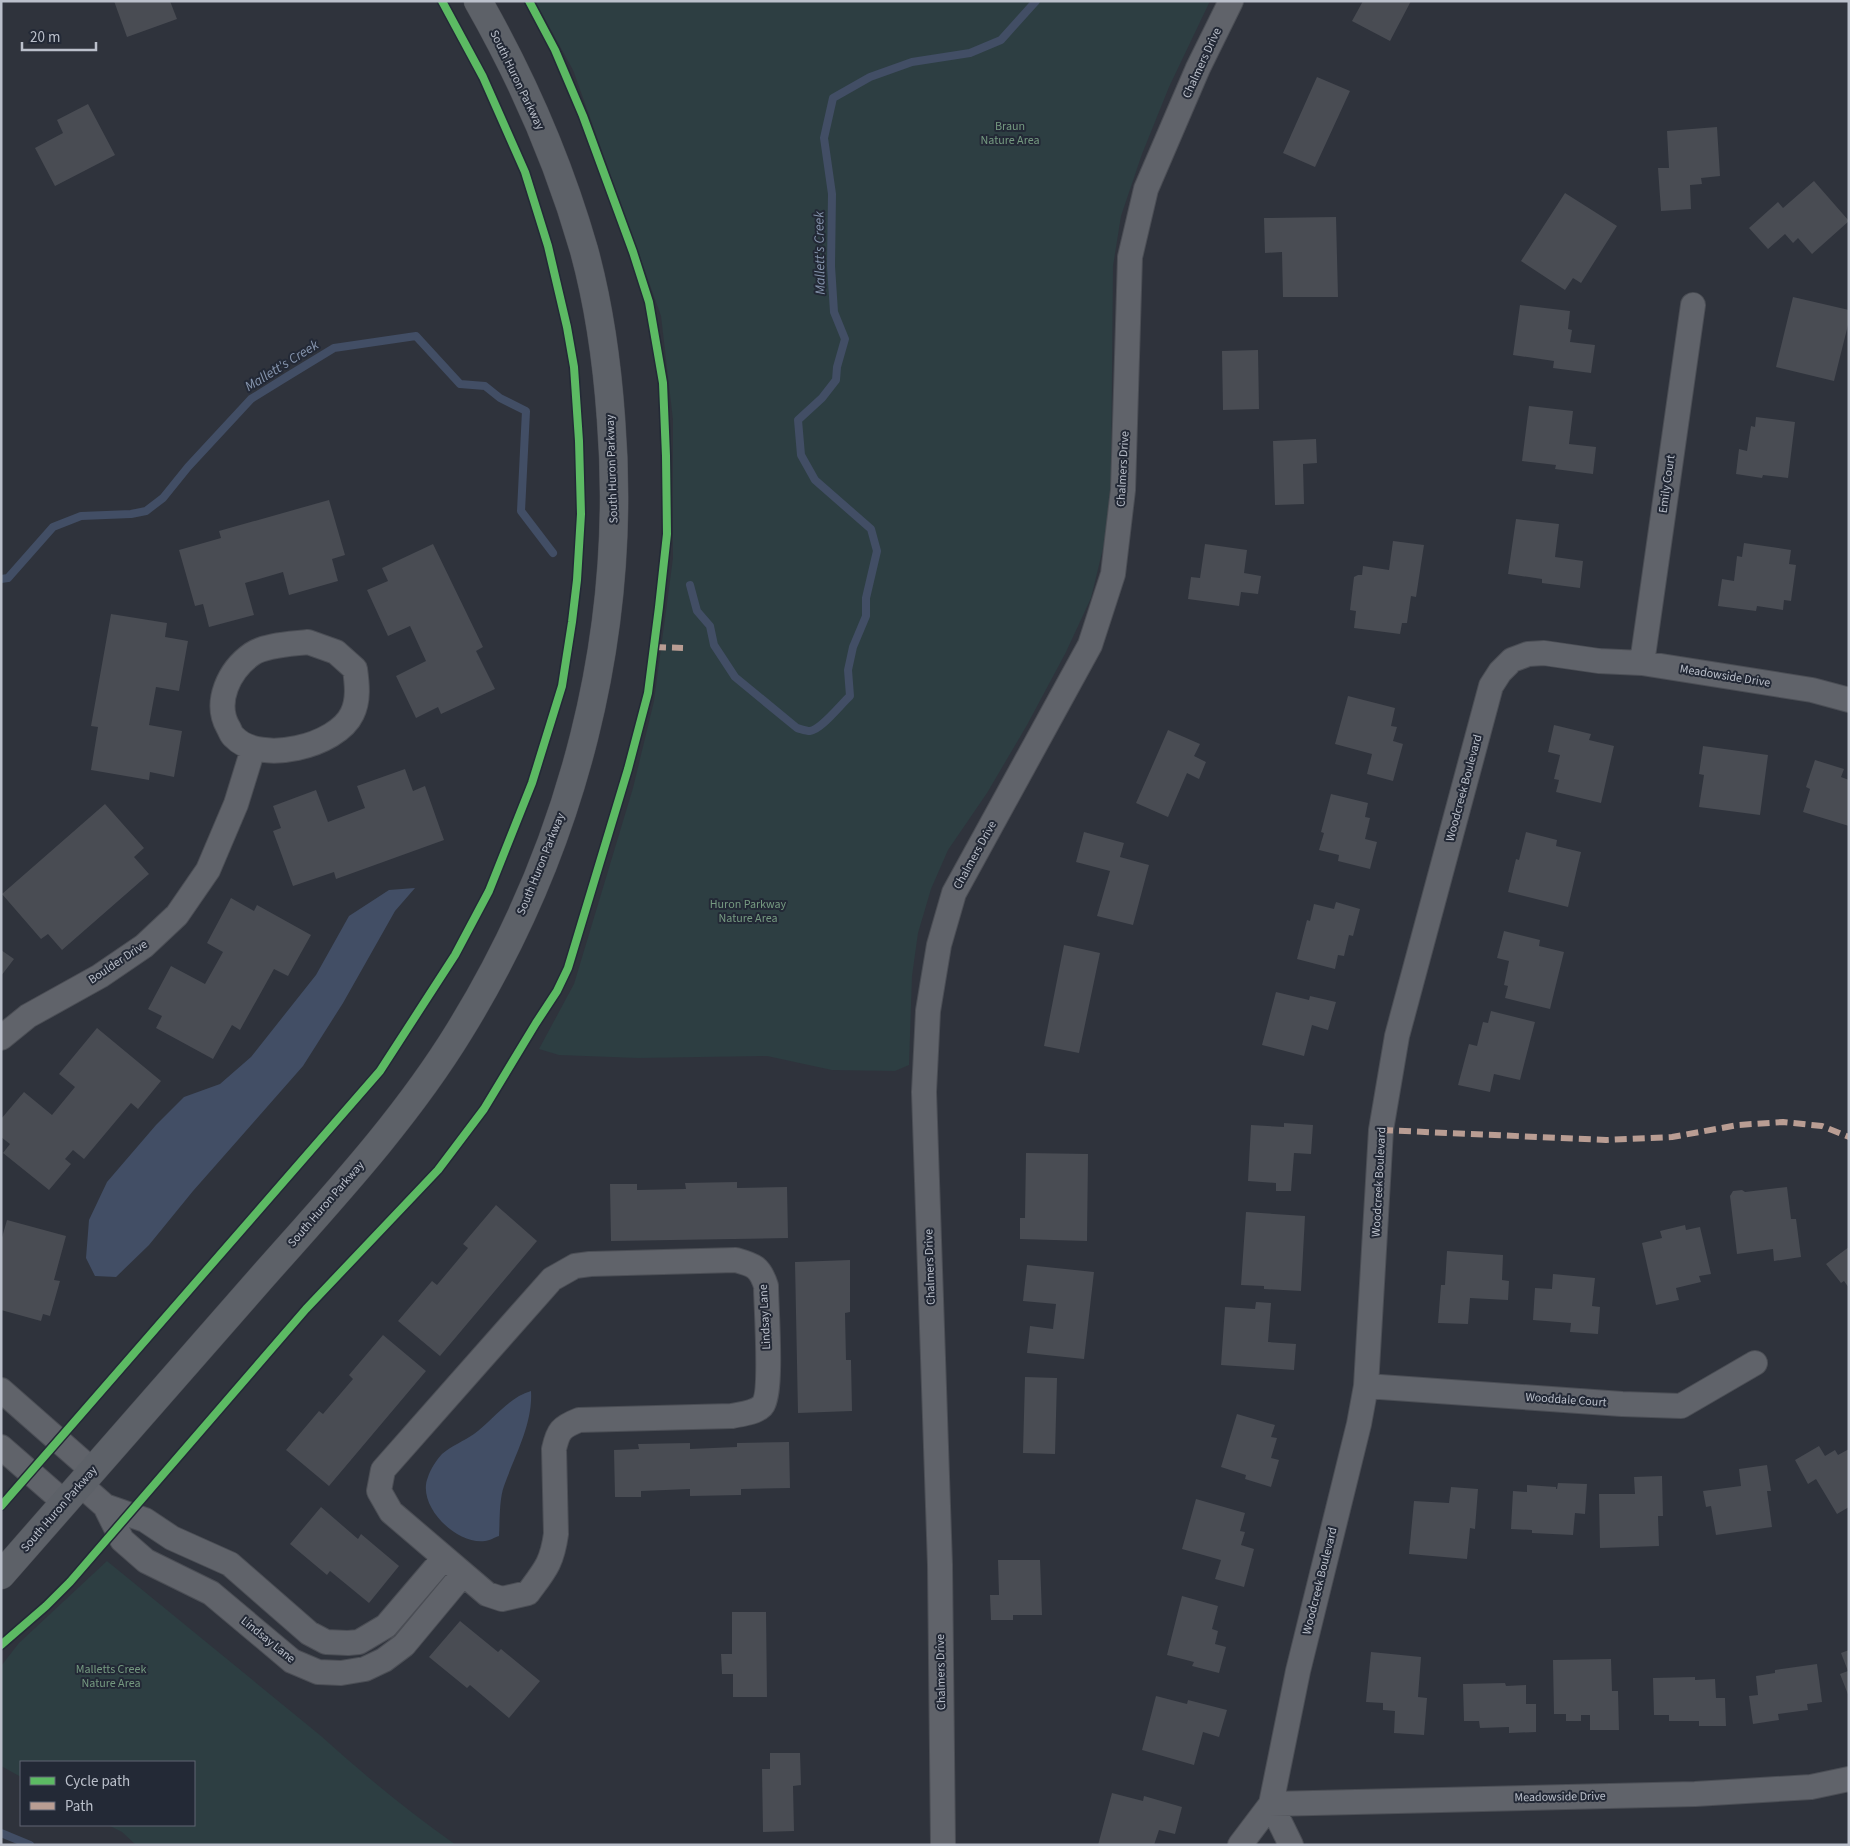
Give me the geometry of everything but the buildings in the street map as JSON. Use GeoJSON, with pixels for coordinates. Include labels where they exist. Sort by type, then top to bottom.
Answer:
{"type":"FeatureCollection","features":[{"type":"Feature","properties":{"kind":"main road","name":"South Huron Parkway"},"geometry":{"type":"LineString","coordinates":[[1,1575],[365,1158],[416,1095],[459,1032],[495,968],[526,905],[555,834],[588,728],[607,621],[614,527],[614,458],[609,386],[600,325],[584,252],[562,180],[538,119],[513,66],[478,1]]}},
{"type":"Feature","properties":{"kind":"street","name":"Chalmers Drive"},"geometry":{"type":"LineString","coordinates":[[942,1845],[940,1565],[924,1092],[928,1011],[939,945],[954,892],[1090,645],[1113,574],[1123,490],[1130,256],[1146,189],[1198,68],[1231,1]]}},
{"type":"Feature","properties":{"kind":"street","name":"Emily Court"},"geometry":{"type":"LineString","coordinates":[[1642,663],[1693,305]]}},
{"type":"Feature","properties":{"kind":"street"},"geometry":{"type":"LineString","coordinates":[[308,642],[336,652],[355,669],[358,692],[352,715],[334,734],[308,745],[279,752],[253,749],[234,737],[223,718],[223,693],[234,672],[253,654],[282,644],[308,642]]}},
{"type":"Feature","properties":{"kind":"street","name":"Woodcreek Boulevard"},"geometry":{"type":"LineString","coordinates":[[1240,1845],[1271,1804],[1298,1671],[1359,1424],[1366,1386],[1381,1130],[1397,1036],[1491,686],[1500,672],[1512,660],[1528,654],[1544,653],[1599,661]]}},
{"type":"Feature","properties":{"kind":"street","name":"Meadowside Drive"},"geometry":{"type":"LineString","coordinates":[[1599,661],[1642,663],[1812,690],[1849,700]]}},
{"type":"Feature","properties":{"kind":"street","name":"Boulder Drive"},"geometry":{"type":"LineString","coordinates":[[1,1038],[28,1016],[100,976],[144,946],[177,915],[208,870],[236,804],[253,749]]}},
{"type":"Feature","properties":{"kind":"street","name":"Lindsay Lane"},"geometry":{"type":"LineString","coordinates":[[736,1260],[751,1264],[762,1273],[766,1286],[768,1378],[762,1406],[749,1413],[732,1416],[578,1420],[566,1425],[557,1435],[554,1448],[556,1534],[551,1560],[544,1571],[528,1593],[502,1599],[488,1594],[463,1574],[391,1512],[379,1491],[383,1470],[552,1279],[575,1266],[590,1264],[736,1260]]}},
{"type":"Feature","properties":{"kind":"street","name":"Wooddale Court"},"geometry":{"type":"LineString","coordinates":[[1366,1386],[1622,1404],[1681,1406],[1755,1363]]}},
{"type":"Feature","properties":{"kind":"street"},"geometry":{"type":"LineString","coordinates":[[1,1390],[79,1486]]}},
{"type":"Feature","properties":{"kind":"street"},"geometry":{"type":"LineString","coordinates":[[1,1447],[79,1486]]}},
{"type":"Feature","properties":{"kind":"street","name":"Lindsay Lane"},"geometry":{"type":"LineString","coordinates":[[79,1486],[105,1506],[145,1520],[172,1538],[230,1564],[309,1633],[326,1642],[359,1642],[386,1626],[444,1558]]}},
{"type":"Feature","properties":{"kind":"street","name":"Lindsay Lane"},"geometry":{"type":"LineString","coordinates":[[105,1506],[122,1540],[146,1561],[211,1593],[292,1661],[318,1672],[341,1673],[378,1663],[404,1645],[463,1574]]}},
{"type":"Feature","properties":{"kind":"street"},"geometry":{"type":"LineString","coordinates":[[229,1608],[251,1583]]}},
{"type":"Feature","properties":{"kind":"street","name":"Meadowside Drive"},"geometry":{"type":"LineString","coordinates":[[1271,1804],[1695,1794],[1811,1787],[1849,1779]]}},
{"type":"Feature","properties":{"kind":"street"},"geometry":{"type":"LineString","coordinates":[[1271,1804],[1291,1845]]}},
{"type":"Feature","properties":{"kind":"green space"},"geometry":{"type":"Polygon","coordinates":[[[535,1],[1210,1],[1169,87],[1142,154],[1121,216],[1113,266],[1111,479],[1106,536],[1091,598],[1066,652],[1027,725],[987,793],[948,850],[931,889],[918,933],[912,976],[909,1065],[895,1071],[832,1070],[767,1056],[638,1058],[559,1055],[539,1049],[574,984],[633,788],[654,701],[673,558],[673,420],[661,316],[573,70],[535,1]]]}},
{"type":"Feature","properties":{"kind":"green space","name":"Malletts Creek Nature Area"},"geometry":{"type":"Polygon","coordinates":[[[107,1561],[321,1736],[387,1793],[456,1845],[136,1845],[122,1832],[110,1826],[195,1826],[195,1761],[20,1761],[20,1776],[1,1766],[1,1666],[19,1643],[107,1561]]]}},
{"type":"Feature","properties":{"kind":"water"},"geometry":{"type":"Polygon","coordinates":[[[415,888],[395,911],[343,1003],[303,1066],[193,1191],[149,1245],[116,1277],[95,1276],[86,1258],[89,1220],[107,1182],[156,1125],[184,1097],[220,1084],[251,1057],[316,975],[349,916],[389,890],[415,888]]]}},
{"type":"Feature","properties":{"kind":"water"},"geometry":{"type":"Polygon","coordinates":[[[531,1391],[531,1403],[526,1427],[502,1492],[499,1536],[485,1541],[474,1541],[462,1537],[451,1530],[433,1511],[426,1488],[430,1471],[442,1454],[474,1434],[515,1398],[531,1391]]]}},
{"type":"Feature","properties":{"kind":"waterway","name":"Mallett's Creek"},"geometry":{"type":"LineString","coordinates":[[690,585],[697,611],[710,626],[714,645],[735,677],[797,728],[808,731],[815,730],[850,696],[848,670],[853,647],[866,616],[866,598],[877,551],[871,529],[815,480],[801,455],[798,420],[822,398],[836,380],[837,367],[845,339],[834,312],[831,266],[832,194],[824,138],[833,98],[870,77],[912,62],[970,53],[1001,40],[1036,1]]}},
{"type":"Feature","properties":{"kind":"waterway","name":"Mallett's Creek"},"geometry":{"type":"LineString","coordinates":[[1,579],[8,578],[53,527],[81,516],[131,514],[146,511],[163,498],[188,467],[251,399],[334,348],[416,336],[460,384],[485,386],[500,398],[526,411],[521,511],[553,553]]}},
{"type":"Feature","properties":{"kind":"waterway","name":"Mallett's Creek"},"geometry":{"type":"LineString","coordinates":[[1,1833],[30,1845]]}},
{"type":"Feature","properties":{"kind":"marked path"},"geometry":{"type":"LineString","coordinates":[[654,647],[683,648]]}},
{"type":"Feature","properties":{"kind":"marked path"},"geometry":{"type":"LineString","coordinates":[[1381,1130],[1606,1140],[1672,1137],[1738,1125],[1783,1122],[1822,1126],[1849,1137]]}},
{"type":"Feature","properties":{"kind":"cycle path"},"geometry":{"type":"LineString","coordinates":[[1,1506],[380,1071],[455,955],[489,891],[532,783],[562,686],[577,580],[581,514],[574,367],[567,327],[548,246],[525,172],[483,77],[442,1]]}},
{"type":"Feature","properties":{"kind":"cycle path"},"geometry":{"type":"LineString","coordinates":[[1,1645],[46,1606],[70,1582],[306,1309],[438,1170],[484,1109],[557,991],[568,968],[628,769],[648,693],[667,534],[666,456],[663,383],[649,302],[633,252],[583,116],[555,50],[529,1]]}},
{"type":"Feature","properties":{"kind":"park label","name":"Braun Nature Area"},"geometry":{"type":"Point","coordinates":[1010,133]}},
{"type":"Feature","properties":{"kind":"park label","name":"Huron Parkway Nature Area"},"geometry":{"type":"Point","coordinates":[748,911]}}]}
